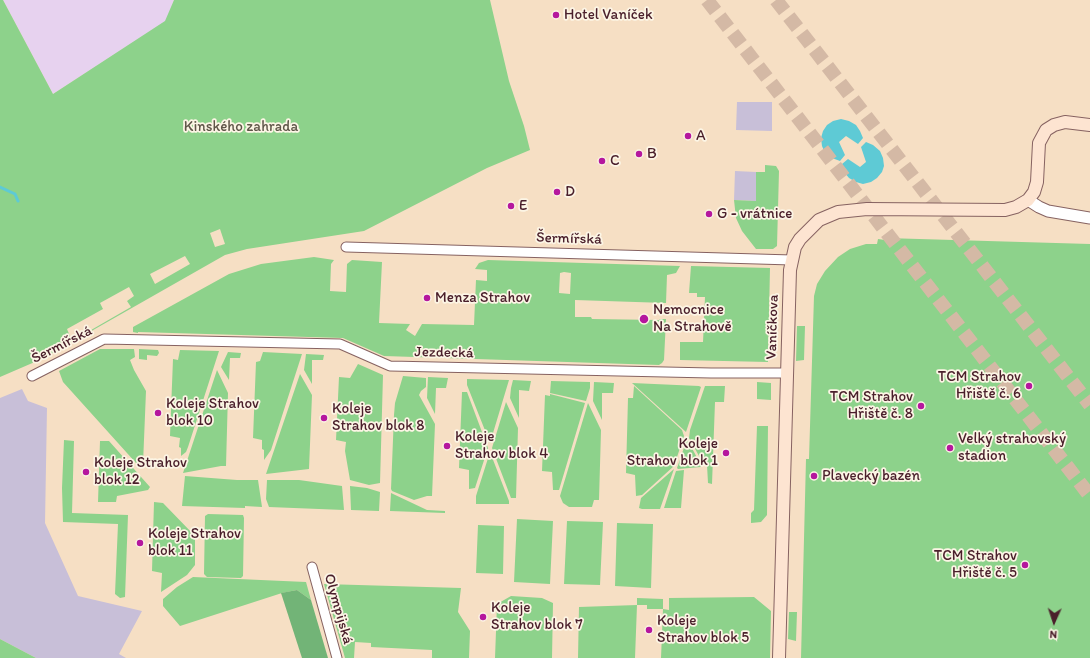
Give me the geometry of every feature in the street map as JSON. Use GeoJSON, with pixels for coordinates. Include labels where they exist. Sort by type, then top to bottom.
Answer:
{"type":"FeatureCollection","features":[{"type":"Feature","properties":{"kind":"main road"},"geometry":{"type":"LineString","coordinates":[[1028,200],[1034,192],[1039,143],[1046,130],[1054,125],[1065,122],[1090,125]]}},
{"type":"Feature","properties":{"kind":"main road","name":"Vaníčkova"},"geometry":{"type":"LineString","coordinates":[[779,658],[792,260],[795,247],[812,225],[819,220],[838,212],[867,209],[1005,210],[1016,207],[1028,200]]}},
{"type":"Feature","properties":{"kind":"street"},"geometry":{"type":"LineString","coordinates":[[1028,200],[1039,207],[1048,210],[1090,218]]}},
{"type":"Feature","properties":{"kind":"street","name":"Šermířská"},"geometry":{"type":"LineString","coordinates":[[346,247],[792,260]]}},
{"type":"Feature","properties":{"kind":"street","name":"Šermířská"},"geometry":{"type":"LineString","coordinates":[[32,376],[104,339]]}},
{"type":"Feature","properties":{"kind":"street","name":"Jezdecká"},"geometry":{"type":"LineString","coordinates":[[104,339],[340,344],[390,366],[711,374],[788,373]]}},
{"type":"Feature","properties":{"kind":"street","name":"Olympijská"},"geometry":{"type":"LineString","coordinates":[[312,567],[337,658]]}},
{"type":"Feature","properties":{"kind":"shaded area"},"geometry":{"type":"Polygon","coordinates":[[[3,0],[174,0],[166,21],[53,94],[3,0]]]}},
{"type":"Feature","properties":{"kind":"shaded area"},"geometry":{"type":"Polygon","coordinates":[[[737,102],[772,102],[772,131],[736,130],[737,102]]]}},
{"type":"Feature","properties":{"kind":"shaded area"},"geometry":{"type":"Polygon","coordinates":[[[735,171],[756,172],[756,201],[734,200],[735,171]]]}},
{"type":"Feature","properties":{"kind":"shaded area"},"geometry":{"type":"Polygon","coordinates":[[[22,389],[28,401],[47,408],[45,523],[78,596],[142,611],[119,654],[126,658],[36,658],[0,639],[0,398],[22,389]]]}},
{"type":"Feature","properties":{"kind":"green space","name":"Kinského zahrada"},"geometry":{"type":"Polygon","coordinates":[[[0,0],[3,0],[53,94],[165,21],[174,0],[490,0],[509,81],[524,126],[530,150],[487,168],[364,231],[247,249],[225,255],[44,358],[0,377],[0,0]],[[220,229],[210,233],[215,247],[225,244],[220,229]],[[185,256],[150,274],[155,284],[190,264],[185,256]],[[129,287],[100,303],[103,309],[67,329],[72,341],[131,307],[127,301],[134,296],[129,287]]]}},
{"type":"Feature","properties":{"kind":"green space"},"geometry":{"type":"Polygon","coordinates":[[[765,165],[776,166],[779,171],[777,246],[773,249],[756,249],[742,231],[736,218],[734,200],[756,201],[756,172],[765,172],[765,165]]]}},
{"type":"Feature","properties":{"kind":"green space","name":"Velký strahovský stadion"},"geometry":{"type":"Polygon","coordinates":[[[885,238],[1090,244],[1090,658],[801,658],[806,459],[809,459],[814,296],[817,284],[825,271],[838,257],[850,249],[866,244],[877,244],[878,239],[885,240],[885,238]]]}},
{"type":"Feature","properties":{"kind":"green space"},"geometry":{"type":"Polygon","coordinates":[[[314,257],[334,260],[331,264],[330,291],[346,292],[347,264],[352,260],[382,262],[379,323],[410,324],[406,330],[415,336],[422,324],[474,325],[476,280],[487,281],[487,270],[475,269],[479,263],[488,260],[680,266],[676,273],[667,275],[666,303],[575,300],[575,317],[591,317],[592,319],[666,319],[664,360],[659,365],[384,356],[343,338],[133,332],[133,327],[229,274],[261,264],[314,257]],[[560,273],[559,293],[570,294],[571,273],[560,273]]]}},
{"type":"Feature","properties":{"kind":"green space"},"geometry":{"type":"Polygon","coordinates":[[[691,266],[770,268],[768,362],[680,360],[680,342],[703,342],[705,297],[697,297],[697,293],[689,293],[691,266]]]}},
{"type":"Feature","properties":{"kind":"green space"},"geometry":{"type":"Polygon","coordinates":[[[797,326],[805,326],[804,360],[796,361],[797,326]]]}},
{"type":"Feature","properties":{"kind":"green space"},"geometry":{"type":"Polygon","coordinates":[[[100,349],[134,349],[135,357],[130,360],[146,391],[143,464],[136,463],[63,382],[59,371],[100,349]]]}},
{"type":"Feature","properties":{"kind":"green space"},"geometry":{"type":"Polygon","coordinates":[[[139,349],[158,350],[159,353],[157,356],[147,355],[147,360],[139,359],[139,349]]]}},
{"type":"Feature","properties":{"kind":"green space"},"geometry":{"type":"Polygon","coordinates":[[[180,350],[219,351],[188,447],[186,452],[181,456],[181,448],[179,447],[180,438],[170,436],[173,359],[178,360],[180,350]]]}},
{"type":"Feature","properties":{"kind":"green space"},"geometry":{"type":"Polygon","coordinates":[[[228,352],[241,353],[240,358],[230,358],[229,380],[221,367],[228,352]]]}},
{"type":"Feature","properties":{"kind":"green space"},"geometry":{"type":"Polygon","coordinates":[[[263,352],[302,354],[271,450],[264,460],[262,440],[253,438],[256,362],[260,361],[263,352]]]}},
{"type":"Feature","properties":{"kind":"green space"},"geometry":{"type":"Polygon","coordinates":[[[306,354],[324,355],[323,360],[312,360],[312,384],[304,370],[306,354]]]}},
{"type":"Feature","properties":{"kind":"green space"},"geometry":{"type":"Polygon","coordinates":[[[358,364],[383,375],[380,483],[369,485],[350,480],[345,451],[346,442],[336,440],[339,377],[350,378],[358,364]]]}},
{"type":"Feature","properties":{"kind":"green space"},"geometry":{"type":"Polygon","coordinates":[[[217,370],[228,393],[226,466],[183,473],[217,370]]]}},
{"type":"Feature","properties":{"kind":"green space"},"geometry":{"type":"Polygon","coordinates":[[[300,374],[312,395],[309,469],[266,474],[300,374]]]}},
{"type":"Feature","properties":{"kind":"green space"},"geometry":{"type":"Polygon","coordinates":[[[403,376],[426,378],[426,387],[419,395],[435,424],[432,496],[414,500],[392,491],[391,489],[395,403],[403,376]]]}},
{"type":"Feature","properties":{"kind":"green space"},"geometry":{"type":"Polygon","coordinates":[[[428,377],[448,378],[446,388],[436,388],[435,414],[427,398],[428,377]]]}},
{"type":"Feature","properties":{"kind":"green space"},"geometry":{"type":"Polygon","coordinates":[[[467,379],[509,380],[490,443],[467,385],[467,379]]]}},
{"type":"Feature","properties":{"kind":"green space"},"geometry":{"type":"Polygon","coordinates":[[[513,380],[531,381],[529,391],[519,390],[519,418],[510,398],[513,380]]]}},
{"type":"Feature","properties":{"kind":"green space"},"geometry":{"type":"Polygon","coordinates":[[[551,381],[590,382],[590,388],[586,401],[550,393],[551,381]]]}},
{"type":"Feature","properties":{"kind":"green space"},"geometry":{"type":"Polygon","coordinates":[[[594,382],[614,383],[613,393],[602,393],[602,420],[593,401],[594,382]]]}},
{"type":"Feature","properties":{"kind":"green space"},"geometry":{"type":"Polygon","coordinates":[[[757,382],[771,383],[771,400],[757,399],[757,382]]]}},
{"type":"Feature","properties":{"kind":"green space"},"geometry":{"type":"Polygon","coordinates":[[[632,383],[701,387],[686,432],[632,383]]]}},
{"type":"Feature","properties":{"kind":"green space"},"geometry":{"type":"Polygon","coordinates":[[[634,386],[682,430],[684,436],[674,466],[642,495],[636,496],[635,475],[626,473],[628,398],[633,398],[634,386]]]}},
{"type":"Feature","properties":{"kind":"green space"},"geometry":{"type":"Polygon","coordinates":[[[705,386],[725,386],[724,402],[715,402],[712,484],[708,483],[707,465],[704,465],[689,438],[690,430],[705,386]]]}},
{"type":"Feature","properties":{"kind":"green space"},"geometry":{"type":"Polygon","coordinates":[[[462,392],[467,392],[488,448],[475,488],[469,489],[469,470],[459,468],[462,392]]]}},
{"type":"Feature","properties":{"kind":"green space"},"geometry":{"type":"Polygon","coordinates":[[[550,394],[585,403],[559,490],[553,490],[552,472],[542,471],[545,395],[550,396],[550,394]]]}},
{"type":"Feature","properties":{"kind":"green space"},"geometry":{"type":"Polygon","coordinates":[[[506,402],[518,428],[516,498],[511,498],[492,448],[506,402]]]}},
{"type":"Feature","properties":{"kind":"green space"},"geometry":{"type":"Polygon","coordinates":[[[588,403],[601,430],[599,500],[594,500],[592,507],[569,507],[563,503],[560,496],[588,403]]]}},
{"type":"Feature","properties":{"kind":"green space"},"geometry":{"type":"Polygon","coordinates":[[[757,426],[768,426],[767,515],[761,522],[751,523],[751,513],[754,510],[757,426]]]}},
{"type":"Feature","properties":{"kind":"green space"},"geometry":{"type":"Polygon","coordinates":[[[687,439],[701,467],[678,469],[677,468],[687,439]]]}},
{"type":"Feature","properties":{"kind":"green space"},"geometry":{"type":"Polygon","coordinates":[[[64,440],[74,441],[72,513],[128,515],[125,597],[120,598],[115,594],[118,524],[63,522],[62,488],[64,440]]]}},
{"type":"Feature","properties":{"kind":"green space"},"geometry":{"type":"Polygon","coordinates":[[[100,441],[109,441],[150,487],[148,490],[117,496],[116,502],[98,502],[100,441]]]}},
{"type":"Feature","properties":{"kind":"green space"},"geometry":{"type":"Polygon","coordinates":[[[490,452],[509,504],[476,504],[476,496],[490,452]]]}},
{"type":"Feature","properties":{"kind":"green space"},"geometry":{"type":"Polygon","coordinates":[[[674,469],[660,509],[639,508],[641,498],[674,469]]]}},
{"type":"Feature","properties":{"kind":"green space"},"geometry":{"type":"Polygon","coordinates":[[[684,470],[681,508],[664,508],[676,471],[684,470]]]}},
{"type":"Feature","properties":{"kind":"green space"},"geometry":{"type":"Polygon","coordinates":[[[185,476],[258,480],[262,507],[245,506],[245,508],[182,506],[185,476]]]}},
{"type":"Feature","properties":{"kind":"green space"},"geometry":{"type":"Polygon","coordinates":[[[267,480],[299,480],[342,486],[344,510],[269,507],[266,499],[267,480]]]}},
{"type":"Feature","properties":{"kind":"green space"},"geometry":{"type":"Polygon","coordinates":[[[350,486],[367,488],[380,492],[379,511],[351,510],[350,486]]]}},
{"type":"Feature","properties":{"kind":"green space"},"geometry":{"type":"Polygon","coordinates":[[[391,493],[427,510],[445,511],[445,513],[390,511],[391,493]]]}},
{"type":"Feature","properties":{"kind":"green space"},"geometry":{"type":"Polygon","coordinates":[[[154,502],[163,503],[195,536],[195,565],[187,575],[161,592],[162,573],[152,571],[154,502]]]}},
{"type":"Feature","properties":{"kind":"green space"},"geometry":{"type":"Polygon","coordinates":[[[208,514],[243,515],[243,576],[241,578],[207,577],[204,574],[205,516],[208,514]]]}},
{"type":"Feature","properties":{"kind":"green space"},"geometry":{"type":"Polygon","coordinates":[[[517,519],[553,521],[550,584],[514,582],[517,519]]]}},
{"type":"Feature","properties":{"kind":"green space"},"geometry":{"type":"Polygon","coordinates":[[[567,521],[603,522],[600,585],[564,584],[567,521]]]}},
{"type":"Feature","properties":{"kind":"green space"},"geometry":{"type":"Polygon","coordinates":[[[617,523],[653,524],[651,588],[615,586],[617,523]]]}},
{"type":"Feature","properties":{"kind":"green space"},"geometry":{"type":"Polygon","coordinates":[[[478,525],[504,526],[503,574],[476,573],[478,525]]]}},
{"type":"Feature","properties":{"kind":"green space"},"geometry":{"type":"Polygon","coordinates":[[[193,577],[306,582],[311,600],[297,590],[282,593],[180,626],[163,606],[163,599],[177,587],[193,577]]]}},
{"type":"Feature","properties":{"kind":"green space"},"geometry":{"type":"Polygon","coordinates":[[[324,584],[461,588],[458,612],[470,631],[469,658],[432,658],[432,650],[371,647],[371,643],[355,642],[354,658],[345,658],[324,584]]]}},
{"type":"Feature","properties":{"kind":"green space"},"geometry":{"type":"Polygon","coordinates":[[[297,590],[311,600],[328,658],[302,658],[281,593],[297,590]]]}},
{"type":"Feature","properties":{"kind":"green space"},"geometry":{"type":"Polygon","coordinates":[[[511,596],[542,598],[553,603],[552,658],[495,658],[497,604],[511,596]]]}},
{"type":"Feature","properties":{"kind":"green space"},"geometry":{"type":"Polygon","coordinates":[[[754,597],[771,611],[770,658],[661,658],[663,609],[669,610],[669,598],[754,597]]]}},
{"type":"Feature","properties":{"kind":"green space"},"geometry":{"type":"Polygon","coordinates":[[[637,598],[663,599],[663,609],[647,609],[647,605],[637,605],[637,598]]]}},
{"type":"Feature","properties":{"kind":"green space"},"geometry":{"type":"Polygon","coordinates":[[[637,605],[635,658],[578,658],[579,607],[637,605]]]}},
{"type":"Feature","properties":{"kind":"green space"},"geometry":{"type":"Polygon","coordinates":[[[789,612],[797,612],[796,641],[788,639],[789,612]]]}},
{"type":"Feature","properties":{"kind":"green space"},"geometry":{"type":"Polygon","coordinates":[[[0,639],[36,658],[0,658],[0,639]]]}},
{"type":"Feature","properties":{"kind":"water"},"geometry":{"type":"Polygon","coordinates":[[[841,119],[856,125],[863,138],[858,144],[846,136],[839,142],[845,155],[840,161],[825,153],[821,138],[827,125],[833,121],[841,119]]]}},
{"type":"Feature","properties":{"kind":"water"},"geometry":{"type":"Polygon","coordinates":[[[866,142],[873,145],[880,151],[884,166],[882,172],[877,178],[871,182],[863,184],[849,178],[844,172],[842,164],[848,159],[860,167],[866,162],[861,147],[866,142]]]}},
{"type":"Feature","properties":{"kind":"waterway"},"geometry":{"type":"LineString","coordinates":[[0,187],[15,194],[18,201]]}},
{"type":"Feature","properties":{"kind":"tunnel"},"geometry":{"type":"LineString","coordinates":[[707,0],[1090,496]]}},
{"type":"Feature","properties":{"kind":"tunnel"},"geometry":{"type":"LineString","coordinates":[[776,0],[1090,405]]}},
{"type":"Feature","properties":{"kind":"place","name":"Hotel Vaníček"},"geometry":{"type":"Point","coordinates":[556,15]}},
{"type":"Feature","properties":{"kind":"place","name":"A"},"geometry":{"type":"Point","coordinates":[688,136]}},
{"type":"Feature","properties":{"kind":"place","name":"B"},"geometry":{"type":"Point","coordinates":[639,154]}},
{"type":"Feature","properties":{"kind":"place","name":"C"},"geometry":{"type":"Point","coordinates":[602,161]}},
{"type":"Feature","properties":{"kind":"place","name":"D"},"geometry":{"type":"Point","coordinates":[557,192]}},
{"type":"Feature","properties":{"kind":"place","name":"E"},"geometry":{"type":"Point","coordinates":[511,206]}},
{"type":"Feature","properties":{"kind":"place","name":"G - vrátnice"},"geometry":{"type":"Point","coordinates":[709,214]}},
{"type":"Feature","properties":{"kind":"place","name":"Menza Strahov"},"geometry":{"type":"Point","coordinates":[427,298]}},
{"type":"Feature","properties":{"kind":"place","name":"Nemocnice Na Strahově"},"geometry":{"type":"Point","coordinates":[644,319]}},
{"type":"Feature","properties":{"kind":"place","name":"TCM Strahov Hřiště č. 6"},"geometry":{"type":"Point","coordinates":[1029,386]}},
{"type":"Feature","properties":{"kind":"place","name":"TCM Strahov Hřiště č. 8"},"geometry":{"type":"Point","coordinates":[921,406]}},
{"type":"Feature","properties":{"kind":"place","name":"Koleje Strahov blok 10"},"geometry":{"type":"Point","coordinates":[158,413]}},
{"type":"Feature","properties":{"kind":"place","name":"Koleje Strahov blok 8"},"geometry":{"type":"Point","coordinates":[324,418]}},
{"type":"Feature","properties":{"kind":"place","name":"Koleje Strahov blok 4"},"geometry":{"type":"Point","coordinates":[447,446]}},
{"type":"Feature","properties":{"kind":"place","name":"Velký strahovský stadion"},"geometry":{"type":"Point","coordinates":[950,448]}},
{"type":"Feature","properties":{"kind":"place","name":"Koleje Strahov blok 1"},"geometry":{"type":"Point","coordinates":[726,453]}},
{"type":"Feature","properties":{"kind":"place","name":"Koleje Strahov blok 12"},"geometry":{"type":"Point","coordinates":[86,472]}},
{"type":"Feature","properties":{"kind":"place","name":"Plavecký bazén"},"geometry":{"type":"Point","coordinates":[814,476]}},
{"type":"Feature","properties":{"kind":"place","name":"Koleje Strahov blok 11"},"geometry":{"type":"Point","coordinates":[140,543]}},
{"type":"Feature","properties":{"kind":"place","name":"TCM Strahov Hřiště č. 5"},"geometry":{"type":"Point","coordinates":[1025,565]}},
{"type":"Feature","properties":{"kind":"place","name":"Koleje Strahov blok 7"},"geometry":{"type":"Point","coordinates":[483,617]}},
{"type":"Feature","properties":{"kind":"place","name":"Koleje Strahov blok 5"},"geometry":{"type":"Point","coordinates":[649,630]}}]}
